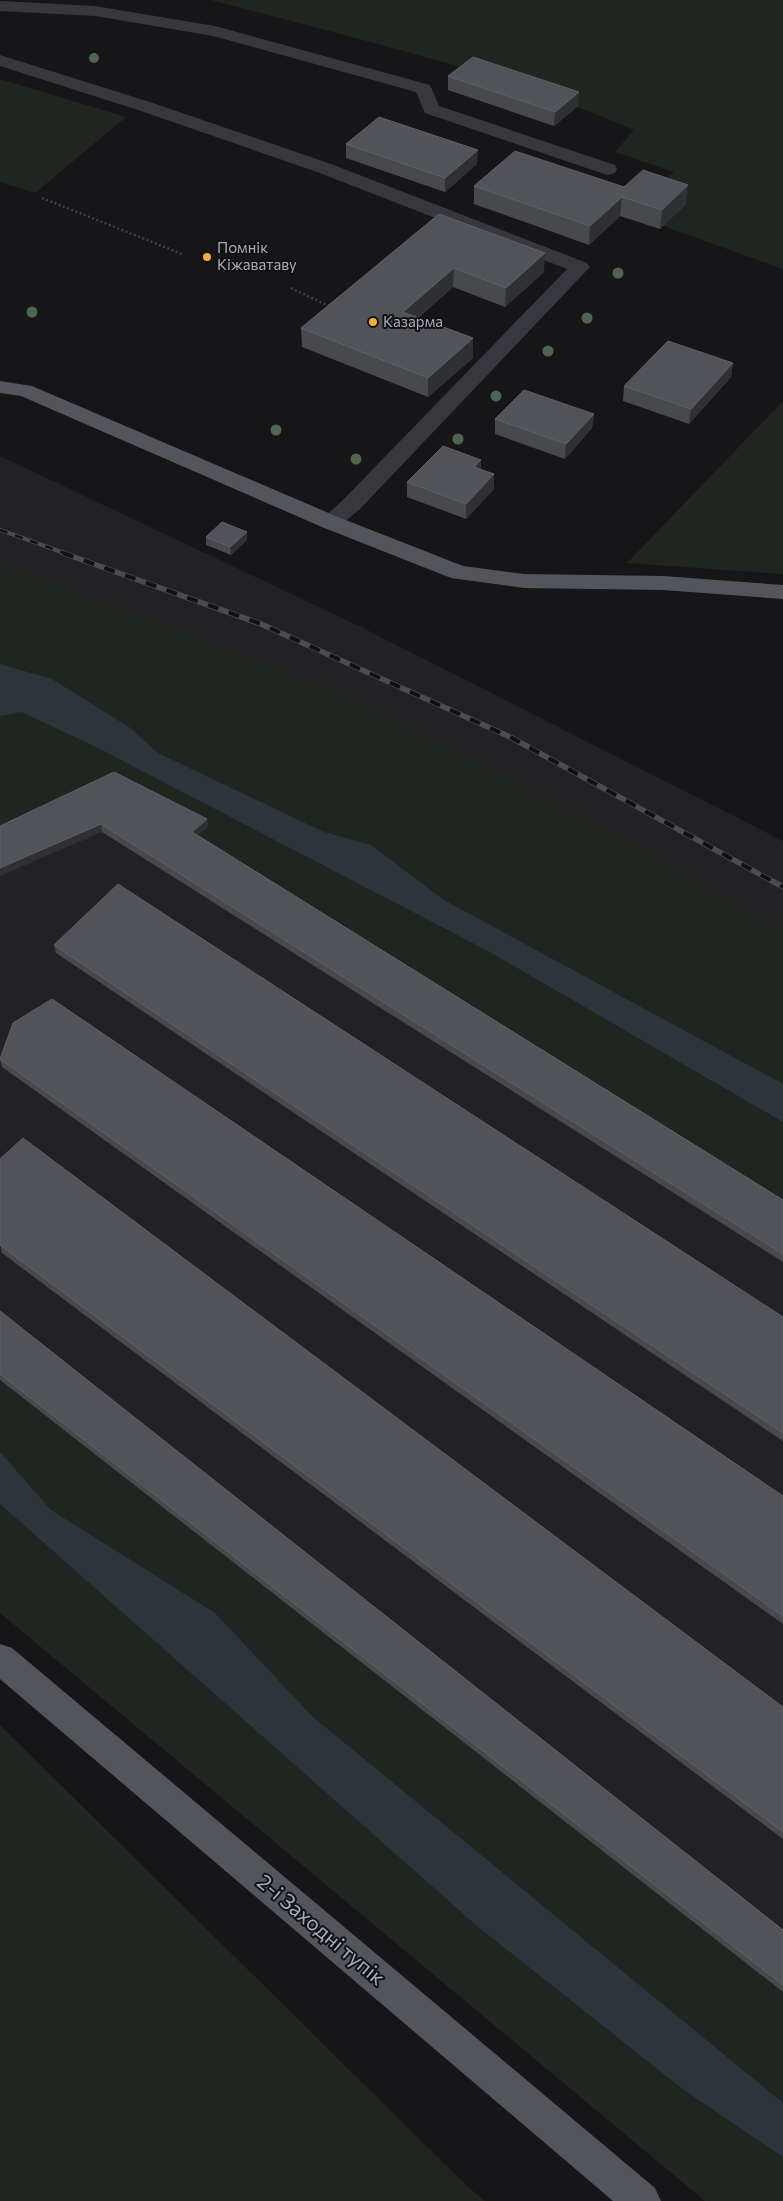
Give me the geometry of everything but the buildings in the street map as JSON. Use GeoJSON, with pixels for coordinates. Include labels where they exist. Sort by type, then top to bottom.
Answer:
{"type":"FeatureCollection","features":[{"type":"Feature","properties":{"kind":"main road"},"geometry":{"type":"LineString","coordinates":[[0,387],[25,390],[330,522],[458,573],[524,581],[663,584],[783,592]]}},
{"type":"Feature","properties":{"kind":"main road","name":"2-і Заходні тупік"},"geometry":{"type":"LineString","coordinates":[[0,1660],[642,2201]]}},
{"type":"Feature","properties":{"kind":"lane"},"geometry":{"type":"LineString","coordinates":[[0,6],[95,10],[215,31],[424,89],[431,109],[608,169]]}},
{"type":"Feature","properties":{"kind":"lane"},"geometry":{"type":"LineString","coordinates":[[0,60],[144,106],[314,165],[580,267],[351,505],[330,522]]}},
{"type":"Feature","properties":{"kind":"path"},"geometry":{"type":"LineString","coordinates":[[42,198],[182,254]]}},
{"type":"Feature","properties":{"kind":"path"},"geometry":{"type":"LineString","coordinates":[[291,288],[334,308]]}},
{"type":"Feature","properties":{"kind":"shaded area"},"geometry":{"type":"Polygon","coordinates":[[[211,0],[783,0],[783,269],[663,226],[653,193],[674,172],[615,152],[634,130],[583,109],[478,73],[371,42],[211,0]]]}},
{"type":"Feature","properties":{"kind":"shaded area"},"geometry":{"type":"Polygon","coordinates":[[[0,79],[126,117],[35,193],[0,182],[0,79]]]}},
{"type":"Feature","properties":{"kind":"shaded area"},"geometry":{"type":"Polygon","coordinates":[[[783,401],[783,574],[627,563],[783,401]]]}},
{"type":"Feature","properties":{"kind":"shaded area"},"geometry":{"type":"Polygon","coordinates":[[[0,456],[363,628],[783,841],[783,1016],[0,609],[0,456]]]}},
{"type":"Feature","properties":{"kind":"shaded area"},"geometry":{"type":"Polygon","coordinates":[[[0,562],[355,698],[654,854],[783,931],[783,1208],[193,840],[207,826],[0,835],[0,562]]]}},
{"type":"Feature","properties":{"kind":"shaded area"},"geometry":{"type":"Polygon","coordinates":[[[0,664],[52,679],[129,727],[158,753],[324,832],[371,845],[444,900],[783,1084],[783,1122],[488,951],[98,748],[22,712],[0,716],[0,664]]]}},
{"type":"Feature","properties":{"kind":"shaded area"},"geometry":{"type":"Polygon","coordinates":[[[115,780],[235,832],[783,1202],[783,1992],[0,1380],[0,835],[115,780]]]}},
{"type":"Feature","properties":{"kind":"shaded area"},"geometry":{"type":"Polygon","coordinates":[[[0,1380],[783,1992],[783,2201],[705,2201],[0,1613],[0,1380]]]}},
{"type":"Feature","properties":{"kind":"shaded area"},"geometry":{"type":"Polygon","coordinates":[[[0,1452],[51,1510],[215,1613],[313,1717],[783,2103],[783,2157],[684,2090],[477,1926],[0,1504],[0,1452]]]}},
{"type":"Feature","properties":{"kind":"shaded area"},"geometry":{"type":"Polygon","coordinates":[[[0,1725],[466,2185],[485,2201],[0,2201],[0,1725]]]}},
{"type":"Feature","properties":{"kind":"railway"},"geometry":{"type":"LineString","coordinates":[[0,530],[67,554]]}},
{"type":"Feature","properties":{"kind":"railway"},"geometry":{"type":"LineString","coordinates":[[63,553],[261,624],[512,738],[783,887]]}},
{"type":"Feature","properties":{"kind":"place","name":"Помнік Кіжаватаву"},"geometry":{"type":"Point","coordinates":[207,257]}},
{"type":"Feature","properties":{"kind":"place","name":"Казарма"},"geometry":{"type":"Point","coordinates":[373,322]}}]}
